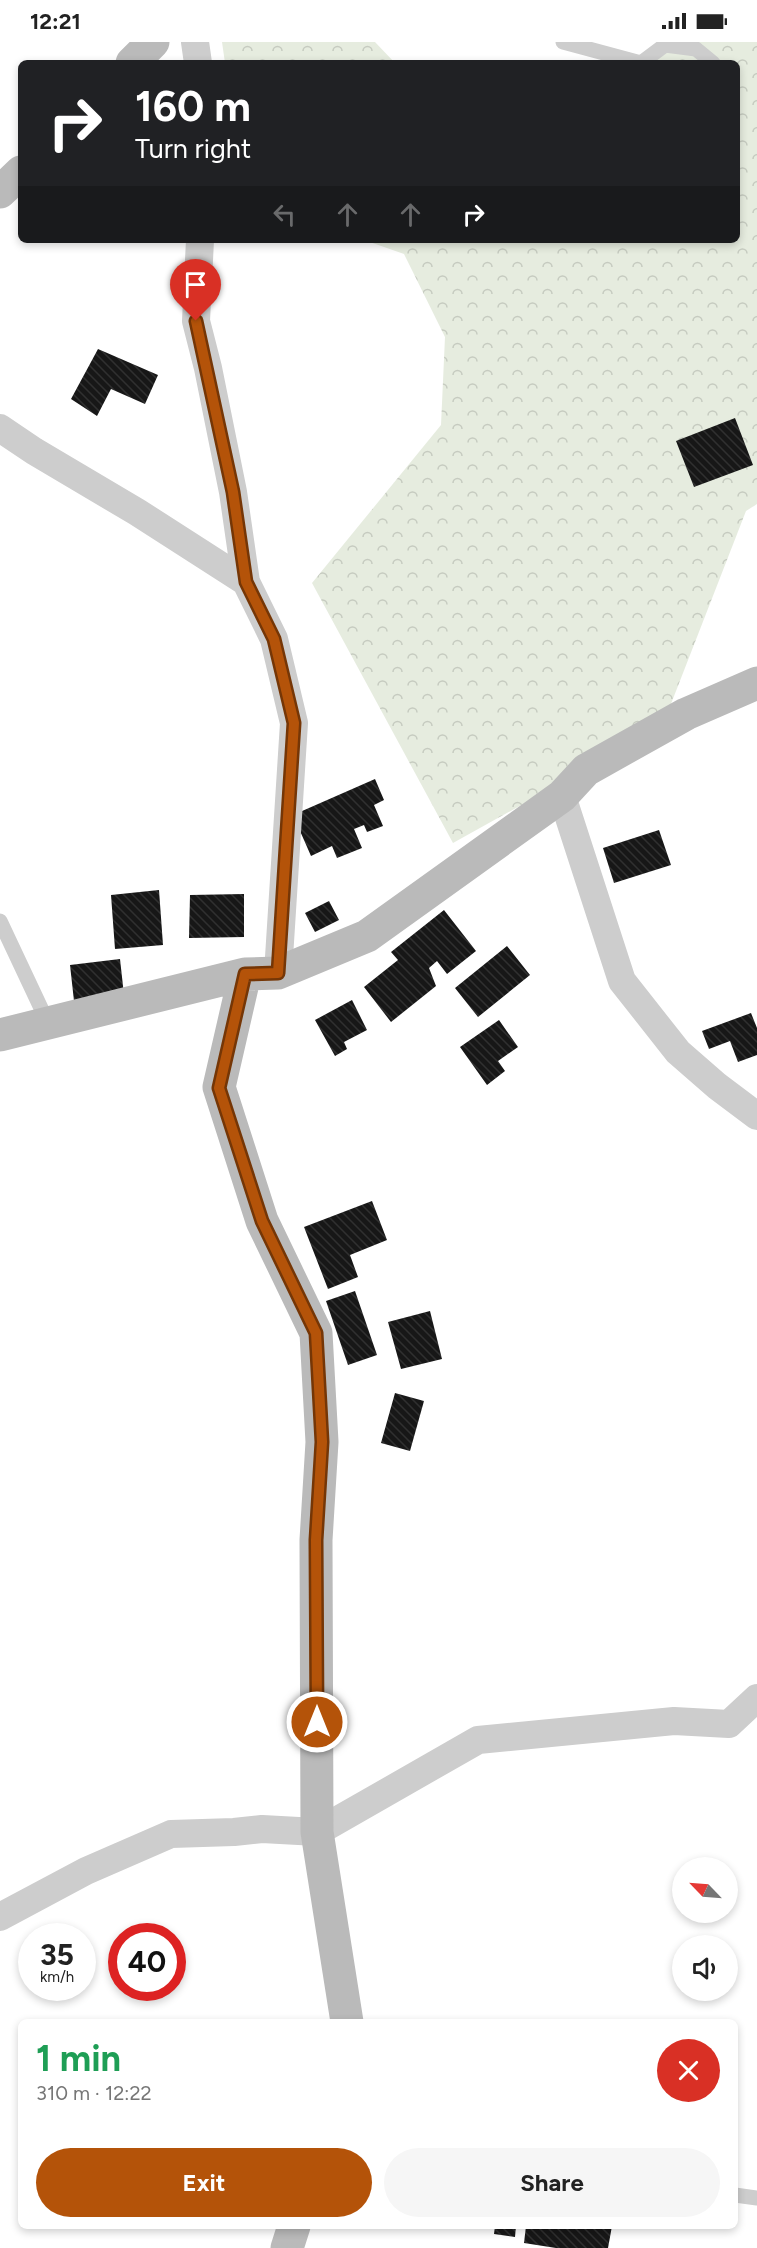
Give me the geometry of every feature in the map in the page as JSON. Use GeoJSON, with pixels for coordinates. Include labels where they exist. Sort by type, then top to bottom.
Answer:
{"type":"FeatureCollection","features":[{"type":"Feature","properties":{"kind":"street"},"geometry":{"type":"LineString","coordinates":[[135,60],[153,42]]}},
{"type":"Feature","properties":{"kind":"street"},"geometry":{"type":"LineString","coordinates":[[195,42],[198,60]]}},
{"type":"Feature","properties":{"kind":"street"},"geometry":{"type":"LineString","coordinates":[[0,192],[18,175]]}},
{"type":"Feature","properties":{"kind":"street"},"geometry":{"type":"LineString","coordinates":[[200,243],[196,321],[233,492],[246,582],[274,639],[294,723],[278,973]]}},
{"type":"Feature","properties":{"kind":"street"},"geometry":{"type":"LineString","coordinates":[[0,428],[246,582]]}},
{"type":"Feature","properties":{"kind":"street"},"geometry":{"type":"LineString","coordinates":[[0,1035],[245,974],[278,973],[367,936],[562,796],[586,770],[686,714],[757,683]]}},
{"type":"Feature","properties":{"kind":"street"},"geometry":{"type":"LineString","coordinates":[[562,796],[622,981],[678,1052],[717,1086],[757,1116]]}},
{"type":"Feature","properties":{"kind":"street"},"geometry":{"type":"LineString","coordinates":[[245,974],[219,1088],[262,1221],[316,1333],[322,1442],[316,1540],[317,1832],[347,2019]]}},
{"type":"Feature","properties":{"kind":"street"},"geometry":{"type":"LineString","coordinates":[[0,1917],[86,1871],[171,1834],[262,1829],[317,1832],[478,1740],[674,1721],[729,1724],[757,1698]]}},
{"type":"Feature","properties":{"kind":"lane"},"geometry":{"type":"LineString","coordinates":[[563,42],[630,60]]}},
{"type":"Feature","properties":{"kind":"lane"},"geometry":{"type":"LineString","coordinates":[[645,60],[665,45],[696,49],[709,60]]}},
{"type":"Feature","properties":{"kind":"lane"},"geometry":{"type":"LineString","coordinates":[[0,921],[48,1023]]}},
{"type":"Feature","properties":{"kind":"lane"},"geometry":{"type":"LineString","coordinates":[[738,2195],[757,2198]]}},
{"type":"Feature","properties":{"kind":"green space"},"geometry":{"type":"Polygon","coordinates":[[[222,42],[375,42],[392,60],[225,60],[222,42]]]}},
{"type":"Feature","properties":{"kind":"green space"},"geometry":{"type":"Polygon","coordinates":[[[662,42],[757,42],[757,504],[746,511],[662,727],[453,843],[312,583],[441,425],[445,337],[404,254],[373,243],[740,243],[740,60],[650,60],[662,42]]]}},
{"type":"Feature","properties":{"kind":"building"},"geometry":{"type":"Polygon","coordinates":[[[98,349],[158,375],[145,404],[111,389],[97,416],[71,399],[98,349]]]}},
{"type":"Feature","properties":{"kind":"building"},"geometry":{"type":"Polygon","coordinates":[[[735,418],[753,465],[694,487],[676,441],[735,418]]]}},
{"type":"Feature","properties":{"kind":"building"},"geometry":{"type":"Polygon","coordinates":[[[375,779],[384,800],[374,805],[383,826],[367,832],[364,825],[354,829],[362,848],[337,858],[332,846],[311,856],[293,815],[375,779]]]}},
{"type":"Feature","properties":{"kind":"building"},"geometry":{"type":"Polygon","coordinates":[[[659,830],[671,865],[614,883],[603,848],[659,830]]]}},
{"type":"Feature","properties":{"kind":"building"},"geometry":{"type":"Polygon","coordinates":[[[159,890],[163,945],[115,949],[111,895],[159,890]]]}},
{"type":"Feature","properties":{"kind":"building"},"geometry":{"type":"Polygon","coordinates":[[[244,894],[244,937],[189,938],[190,895],[244,894]]]}},
{"type":"Feature","properties":{"kind":"building"},"geometry":{"type":"Polygon","coordinates":[[[329,901],[339,920],[315,932],[305,913],[329,901]]]}},
{"type":"Feature","properties":{"kind":"building"},"geometry":{"type":"Polygon","coordinates":[[[444,910],[476,951],[447,974],[437,961],[429,968],[436,986],[391,1022],[364,987],[398,960],[391,952],[444,910]]]}},
{"type":"Feature","properties":{"kind":"building"},"geometry":{"type":"Polygon","coordinates":[[[507,946],[530,975],[478,1017],[455,988],[507,946]]]}},
{"type":"Feature","properties":{"kind":"building"},"geometry":{"type":"Polygon","coordinates":[[[120,959],[124,995],[74,1001],[70,965],[120,959]]]}},
{"type":"Feature","properties":{"kind":"building"},"geometry":{"type":"Polygon","coordinates":[[[352,1000],[367,1030],[344,1042],[347,1049],[335,1056],[315,1020],[352,1000]]]}},
{"type":"Feature","properties":{"kind":"building"},"geometry":{"type":"Polygon","coordinates":[[[751,1013],[757,1028],[757,1055],[738,1062],[730,1041],[709,1049],[702,1031],[751,1013]]]}},
{"type":"Feature","properties":{"kind":"building"},"geometry":{"type":"Polygon","coordinates":[[[499,1020],[518,1047],[498,1061],[505,1071],[487,1085],[460,1047],[499,1020]]]}},
{"type":"Feature","properties":{"kind":"building"},"geometry":{"type":"Polygon","coordinates":[[[372,1201],[387,1240],[350,1255],[358,1277],[328,1289],[304,1227],[372,1201]]]}},
{"type":"Feature","properties":{"kind":"building"},"geometry":{"type":"Polygon","coordinates":[[[355,1291],[377,1355],[348,1365],[326,1301],[355,1291]]]}},
{"type":"Feature","properties":{"kind":"building"},"geometry":{"type":"Polygon","coordinates":[[[430,1311],[442,1359],[401,1369],[388,1322],[430,1311]]]}},
{"type":"Feature","properties":{"kind":"building"},"geometry":{"type":"Polygon","coordinates":[[[395,1393],[424,1401],[410,1451],[381,1443],[395,1393]]]}},
{"type":"Feature","properties":{"kind":"building"},"geometry":{"type":"Polygon","coordinates":[[[495,2229],[516,2229],[515,2237],[494,2234],[495,2229]]]}},
{"type":"Feature","properties":{"kind":"building"},"geometry":{"type":"Polygon","coordinates":[[[526,2229],[611,2229],[608,2248],[556,2248],[524,2243],[526,2229]]]}},
{"type":"Feature","properties":{"kind":"route"},"geometry":{"type":"LineString","coordinates":[[196,321],[233,492],[246,582],[274,639],[294,723],[278,973],[245,974],[219,1088],[262,1221],[316,1333],[322,1442],[316,1540],[317,1722]]}}]}
